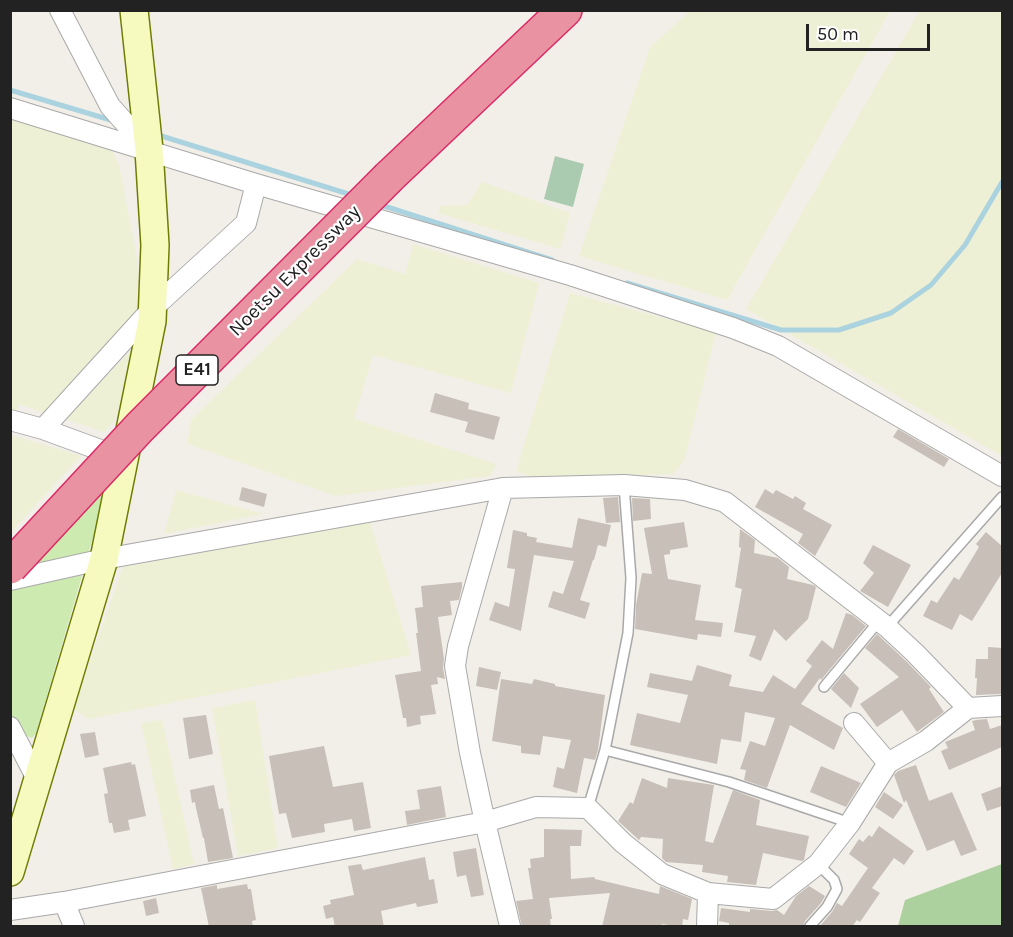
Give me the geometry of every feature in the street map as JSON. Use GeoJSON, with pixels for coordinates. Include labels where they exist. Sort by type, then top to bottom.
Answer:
{"type":"FeatureCollection","features":[{"type":"Feature","properties":{"kind":"highway","name":"Noetsu Expressway"},"geometry":{"type":"LineString","coordinates":[[10,567],[382,173],[541,10]]}},
{"type":"Feature","properties":{"kind":"highway","name":"Noetsu Expressway"},"geometry":{"type":"LineString","coordinates":[[10,545],[92,459],[382,173],[565,10]]}},
{"type":"Feature","properties":{"kind":"street"},"geometry":{"type":"LineString","coordinates":[[60,10],[110,106],[149,150]]}},
{"type":"Feature","properties":{"kind":"street"},"geometry":{"type":"LineString","coordinates":[[10,872],[104,560],[152,321],[155,245],[149,150],[134,10]]}},
{"type":"Feature","properties":{"kind":"street"},"geometry":{"type":"LineString","coordinates":[[10,108],[256,184],[558,272],[733,328],[778,346],[1002,476]]}},
{"type":"Feature","properties":{"kind":"street"},"geometry":{"type":"LineString","coordinates":[[43,429],[152,309],[246,223],[256,184]]}},
{"type":"Feature","properties":{"kind":"street"},"geometry":{"type":"LineString","coordinates":[[10,420],[43,429],[124,459]]}},
{"type":"Feature","properties":{"kind":"street"},"geometry":{"type":"LineString","coordinates":[[10,580],[104,560],[504,488],[624,485],[685,490],[726,502],[883,624],[915,653],[968,708]]}},
{"type":"Feature","properties":{"kind":"street"},"geometry":{"type":"LineString","coordinates":[[504,488],[458,646],[455,666],[470,753],[510,927]]}},
{"type":"Feature","properties":{"kind":"street"},"geometry":{"type":"LineString","coordinates":[[10,910],[64,902],[485,822],[536,807],[588,808],[623,843],[662,874],[708,893],[773,899],[818,864],[850,823],[888,763],[926,741],[968,708],[1002,706]]}},
{"type":"Feature","properties":{"kind":"street"},"geometry":{"type":"LineString","coordinates":[[854,723],[888,763]]}},
{"type":"Feature","properties":{"kind":"street"},"geometry":{"type":"LineString","coordinates":[[10,727],[38,781]]}},
{"type":"Feature","properties":{"kind":"street"},"geometry":{"type":"LineString","coordinates":[[707,927],[708,893]]}},
{"type":"Feature","properties":{"kind":"street"},"geometry":{"type":"LineString","coordinates":[[64,902],[74,927]]}},
{"type":"Feature","properties":{"kind":"lane"},"geometry":{"type":"LineString","coordinates":[[588,808],[605,750],[628,633],[631,578],[624,485]]}},
{"type":"Feature","properties":{"kind":"lane"},"geometry":{"type":"LineString","coordinates":[[824,687],[1002,497]]}},
{"type":"Feature","properties":{"kind":"lane"},"geometry":{"type":"LineString","coordinates":[[605,750],[729,782],[850,823]]}},
{"type":"Feature","properties":{"kind":"lane"},"geometry":{"type":"LineString","coordinates":[[810,927],[827,908],[837,889],[834,880],[818,864]]}},
{"type":"Feature","properties":{"kind":"green space"},"geometry":{"type":"Polygon","coordinates":[[[920,10],[1002,11],[1002,456],[746,309],[920,10]]]}},
{"type":"Feature","properties":{"kind":"green space"},"geometry":{"type":"Polygon","coordinates":[[[690,11],[890,11],[727,300],[579,256],[650,47],[690,11]]]}},
{"type":"Feature","properties":{"kind":"green space"},"geometry":{"type":"Polygon","coordinates":[[[10,118],[110,147],[119,165],[139,269],[137,314],[44,413],[19,404],[16,412],[11,410],[10,118]]]}},
{"type":"Feature","properties":{"kind":"green space"},"geometry":{"type":"Polygon","coordinates":[[[555,156],[584,164],[573,207],[544,199],[555,156]]]}},
{"type":"Feature","properties":{"kind":"green space"},"geometry":{"type":"Polygon","coordinates":[[[482,182],[570,213],[560,249],[438,213],[440,206],[467,205],[482,182]]]}},
{"type":"Feature","properties":{"kind":"green space"},"geometry":{"type":"Polygon","coordinates":[[[413,244],[539,283],[511,393],[373,355],[354,419],[496,464],[490,476],[336,496],[187,444],[191,420],[357,259],[405,274],[413,244]]]}},
{"type":"Feature","properties":{"kind":"green space"},"geometry":{"type":"Polygon","coordinates":[[[570,293],[716,332],[684,461],[673,474],[536,478],[516,471],[570,293]]]}},
{"type":"Feature","properties":{"kind":"green space"},"geometry":{"type":"Polygon","coordinates":[[[135,346],[126,408],[104,432],[65,419],[135,346]]]}},
{"type":"Feature","properties":{"kind":"green space"},"geometry":{"type":"Polygon","coordinates":[[[10,435],[81,456],[11,532],[10,435]]]}},
{"type":"Feature","properties":{"kind":"green space"},"geometry":{"type":"Polygon","coordinates":[[[110,472],[105,500],[87,557],[17,572],[110,472]]]}},
{"type":"Feature","properties":{"kind":"green space"},"geometry":{"type":"Polygon","coordinates":[[[176,490],[263,514],[164,534],[176,490]]]}},
{"type":"Feature","properties":{"kind":"green space"},"geometry":{"type":"Polygon","coordinates":[[[370,522],[411,655],[89,719],[73,709],[123,567],[370,522]]]}},
{"type":"Feature","properties":{"kind":"green space"},"geometry":{"type":"Polygon","coordinates":[[[78,571],[82,576],[36,733],[32,738],[18,729],[11,714],[10,585],[78,571]]]}},
{"type":"Feature","properties":{"kind":"green space"},"geometry":{"type":"Polygon","coordinates":[[[255,700],[278,848],[238,856],[212,708],[255,700]]]}},
{"type":"Feature","properties":{"kind":"green space"},"geometry":{"type":"Polygon","coordinates":[[[162,720],[194,864],[173,869],[141,723],[162,720]]]}},
{"type":"Feature","properties":{"kind":"green space"},"geometry":{"type":"Polygon","coordinates":[[[1002,864],[1002,926],[898,926],[905,900],[1002,864]]]}},
{"type":"Feature","properties":{"kind":"building"},"geometry":{"type":"Polygon","coordinates":[[[435,393],[469,403],[468,409],[500,417],[494,440],[465,432],[468,422],[430,412],[435,393]]]}},
{"type":"Feature","properties":{"kind":"building"},"geometry":{"type":"Polygon","coordinates":[[[898,429],[949,459],[944,467],[893,437],[898,429]]]}},
{"type":"Feature","properties":{"kind":"building"},"geometry":{"type":"Polygon","coordinates":[[[242,487],[267,494],[264,507],[239,500],[242,487]]]}},
{"type":"Feature","properties":{"kind":"building"},"geometry":{"type":"Polygon","coordinates":[[[765,489],[773,494],[776,490],[793,499],[795,496],[806,503],[803,509],[832,525],[815,556],[798,543],[803,534],[755,507],[765,489]]]}},
{"type":"Feature","properties":{"kind":"building"},"geometry":{"type":"Polygon","coordinates":[[[618,497],[620,522],[606,523],[603,498],[618,497]]]}},
{"type":"Feature","properties":{"kind":"building"},"geometry":{"type":"Polygon","coordinates":[[[632,498],[650,499],[651,519],[633,521],[632,498]]]}},
{"type":"Feature","properties":{"kind":"building"},"geometry":{"type":"Polygon","coordinates":[[[578,518],[611,525],[606,547],[598,545],[580,600],[590,603],[585,619],[548,607],[553,591],[563,594],[574,561],[534,555],[521,631],[489,620],[495,602],[509,607],[515,569],[507,568],[513,530],[537,538],[536,542],[572,548],[578,518]]]}},
{"type":"Feature","properties":{"kind":"building"},"geometry":{"type":"Polygon","coordinates":[[[684,522],[688,547],[670,550],[670,554],[664,555],[668,579],[701,585],[695,620],[723,623],[721,637],[698,634],[697,640],[635,629],[636,605],[642,573],[652,574],[644,528],[684,522]]]}},
{"type":"Feature","properties":{"kind":"building"},"geometry":{"type":"Polygon","coordinates":[[[740,529],[755,540],[754,553],[778,558],[789,567],[787,579],[816,587],[808,619],[786,641],[774,629],[761,661],[749,656],[756,636],[734,632],[742,589],[735,587],[741,548],[739,547],[740,529]]]}},
{"type":"Feature","properties":{"kind":"building"},"geometry":{"type":"Polygon","coordinates":[[[986,532],[1002,546],[1002,573],[972,621],[960,614],[952,630],[923,616],[931,600],[937,603],[954,577],[959,580],[979,547],[976,544],[986,532]]]}},
{"type":"Feature","properties":{"kind":"building"},"geometry":{"type":"Polygon","coordinates":[[[873,545],[911,565],[888,607],[860,591],[874,573],[863,563],[873,545]]]}},
{"type":"Feature","properties":{"kind":"building"},"geometry":{"type":"Polygon","coordinates":[[[462,582],[459,600],[450,601],[452,615],[438,617],[445,679],[437,677],[438,684],[431,685],[436,714],[420,716],[421,724],[407,727],[406,718],[403,718],[395,675],[421,671],[415,608],[423,607],[421,586],[462,582]]]}},
{"type":"Feature","properties":{"kind":"building"},"geometry":{"type":"Polygon","coordinates":[[[846,613],[866,626],[821,680],[820,678],[801,704],[843,728],[834,750],[790,725],[767,788],[744,780],[746,770],[740,769],[750,741],[765,746],[775,718],[745,712],[741,742],[721,739],[717,764],[630,745],[637,713],[680,723],[688,695],[647,687],[650,673],[692,681],[697,665],[732,675],[729,686],[763,692],[773,675],[795,689],[812,666],[806,661],[822,640],[833,649],[846,613]]]}},
{"type":"Feature","properties":{"kind":"building"},"geometry":{"type":"Polygon","coordinates":[[[877,634],[931,687],[929,689],[944,712],[917,732],[902,710],[877,727],[860,704],[899,677],[865,648],[877,634]]]}},
{"type":"Feature","properties":{"kind":"building"},"geometry":{"type":"Polygon","coordinates":[[[988,647],[1002,648],[1002,694],[976,695],[976,659],[988,659],[988,647]]]}},
{"type":"Feature","properties":{"kind":"building"},"geometry":{"type":"Polygon","coordinates":[[[479,667],[501,672],[497,690],[476,686],[479,667]]]}},
{"type":"Feature","properties":{"kind":"building"},"geometry":{"type":"Polygon","coordinates":[[[844,673],[859,688],[851,708],[831,689],[844,673]]]}},
{"type":"Feature","properties":{"kind":"building"},"geometry":{"type":"Polygon","coordinates":[[[501,679],[532,684],[534,679],[555,684],[555,686],[605,695],[598,750],[595,760],[584,758],[577,793],[553,787],[557,767],[564,769],[571,740],[543,736],[540,755],[521,753],[521,746],[492,741],[501,679]]]}},
{"type":"Feature","properties":{"kind":"building"},"geometry":{"type":"Polygon","coordinates":[[[206,715],[213,754],[189,759],[183,718],[206,715]]]}},
{"type":"Feature","properties":{"kind":"building"},"geometry":{"type":"Polygon","coordinates":[[[987,719],[990,729],[1002,725],[1002,747],[949,770],[941,751],[948,748],[945,742],[975,730],[972,721],[987,719]]]}},
{"type":"Feature","properties":{"kind":"building"},"geometry":{"type":"Polygon","coordinates":[[[95,732],[99,755],[85,758],[80,734],[95,732]]]}},
{"type":"Feature","properties":{"kind":"building"},"geometry":{"type":"Polygon","coordinates":[[[324,746],[333,787],[363,782],[371,828],[354,831],[352,819],[324,824],[325,832],[292,838],[286,813],[279,814],[269,756],[324,746]]]}},
{"type":"Feature","properties":{"kind":"building"},"geometry":{"type":"Polygon","coordinates":[[[131,762],[132,765],[135,764],[146,816],[128,820],[130,830],[114,833],[112,823],[109,823],[104,794],[108,793],[103,768],[131,762]]]}},
{"type":"Feature","properties":{"kind":"building"},"geometry":{"type":"Polygon","coordinates":[[[916,765],[929,801],[952,792],[977,850],[961,856],[954,840],[927,851],[906,800],[904,803],[894,775],[898,771],[916,765]]]}},
{"type":"Feature","properties":{"kind":"building"},"geometry":{"type":"Polygon","coordinates":[[[821,766],[861,783],[846,807],[810,792],[821,766]]]}},
{"type":"Feature","properties":{"kind":"building"},"geometry":{"type":"Polygon","coordinates":[[[642,778],[667,788],[668,778],[714,785],[705,841],[713,843],[733,790],[760,800],[756,825],[809,836],[804,860],[763,853],[756,885],[727,882],[728,876],[702,872],[703,865],[666,862],[662,858],[663,839],[641,837],[639,840],[618,821],[630,802],[633,804],[642,778]]]}},
{"type":"Feature","properties":{"kind":"building"},"geometry":{"type":"Polygon","coordinates":[[[214,785],[219,809],[223,808],[233,858],[208,862],[195,802],[192,803],[190,790],[214,785]]]}},
{"type":"Feature","properties":{"kind":"building"},"geometry":{"type":"Polygon","coordinates":[[[441,786],[446,817],[407,825],[405,811],[420,809],[417,790],[441,786]]]}},
{"type":"Feature","properties":{"kind":"building"},"geometry":{"type":"Polygon","coordinates":[[[1002,786],[1002,806],[987,811],[981,794],[1002,786]]]}},
{"type":"Feature","properties":{"kind":"building"},"geometry":{"type":"Polygon","coordinates":[[[884,792],[903,805],[893,819],[875,807],[884,792]]]}},
{"type":"Feature","properties":{"kind":"building"},"geometry":{"type":"Polygon","coordinates":[[[879,826],[914,851],[904,865],[894,858],[872,888],[880,893],[860,922],[857,920],[852,927],[819,927],[837,903],[842,906],[868,868],[849,854],[859,839],[863,842],[869,835],[872,837],[879,826]]]}},
{"type":"Feature","properties":{"kind":"building"},"geometry":{"type":"Polygon","coordinates":[[[544,829],[582,830],[581,846],[570,846],[571,879],[594,877],[659,894],[660,886],[692,899],[688,920],[683,919],[682,927],[662,924],[661,927],[602,927],[610,893],[549,898],[551,927],[522,927],[516,901],[533,899],[528,868],[531,868],[530,859],[544,857],[544,829]]]}},
{"type":"Feature","properties":{"kind":"building"},"geometry":{"type":"Polygon","coordinates":[[[476,848],[484,895],[471,897],[466,875],[457,877],[453,852],[476,848]]]}},
{"type":"Feature","properties":{"kind":"building"},"geometry":{"type":"Polygon","coordinates":[[[425,857],[429,880],[434,879],[438,903],[417,907],[416,903],[381,911],[384,927],[335,927],[333,917],[326,919],[323,906],[331,904],[330,900],[354,895],[348,866],[361,864],[363,870],[425,857]]]}},
{"type":"Feature","properties":{"kind":"building"},"geometry":{"type":"Polygon","coordinates":[[[247,884],[248,889],[251,889],[256,920],[252,921],[253,927],[209,927],[201,888],[217,885],[217,889],[247,884]]]}},
{"type":"Feature","properties":{"kind":"building"},"geometry":{"type":"Polygon","coordinates":[[[809,886],[825,896],[805,921],[803,927],[729,927],[729,923],[719,921],[721,908],[750,912],[750,909],[777,910],[784,915],[796,896],[809,886]]]}},
{"type":"Feature","properties":{"kind":"building"},"geometry":{"type":"Polygon","coordinates":[[[156,898],[159,913],[146,916],[143,901],[156,898]]]}},
{"type":"Feature","properties":{"kind":"waterway"},"geometry":{"type":"LineString","coordinates":[[10,90],[114,121]]}},
{"type":"Feature","properties":{"kind":"waterway"},"geometry":{"type":"LineString","coordinates":[[155,134],[355,196]]}},
{"type":"Feature","properties":{"kind":"waterway"},"geometry":{"type":"LineString","coordinates":[[627,283],[781,330],[839,330],[891,313],[931,285],[965,245],[1002,182]]}},
{"type":"Feature","properties":{"kind":"waterway"},"geometry":{"type":"LineString","coordinates":[[378,204],[552,260]]}}]}
